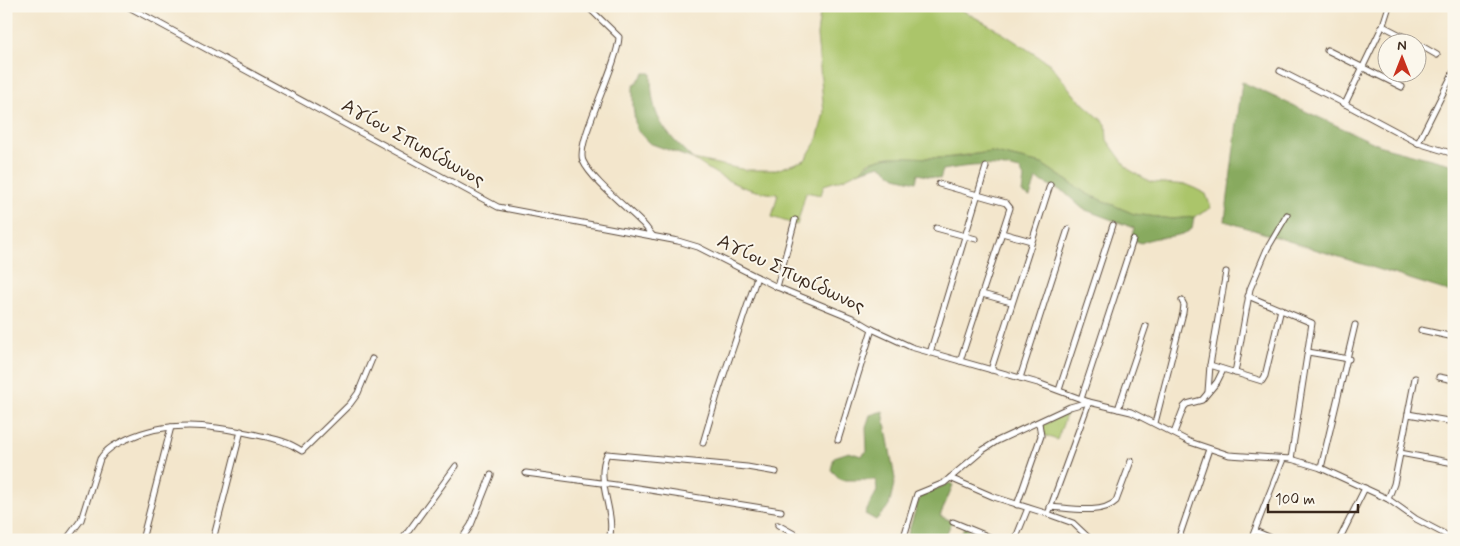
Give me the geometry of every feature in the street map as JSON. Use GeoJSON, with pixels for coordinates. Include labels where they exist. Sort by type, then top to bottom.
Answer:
{"type":"FeatureCollection","features":[{"type":"Feature","properties":{"kind":"street","name":"Αγίου Σπυρίδωνος"},"geometry":{"type":"LineString","coordinates":[[127,6],[498,207],[698,247],[777,287],[855,319],[872,329],[930,353],[1059,390],[1088,402],[1118,409],[1156,423],[1190,442],[1209,449],[1230,455],[1291,459],[1321,468],[1388,499],[1416,519],[1454,540]]}},
{"type":"Feature","properties":{"kind":"street"},"geometry":{"type":"LineString","coordinates":[[587,6],[619,37],[610,73],[582,146],[583,161],[596,178],[644,224],[653,237]]}},
{"type":"Feature","properties":{"kind":"street"},"geometry":{"type":"LineString","coordinates":[[1345,104],[1383,26],[1389,6]]}},
{"type":"Feature","properties":{"kind":"street"},"geometry":{"type":"LineString","coordinates":[[1383,26],[1395,32]]}},
{"type":"Feature","properties":{"kind":"street"},"geometry":{"type":"LineString","coordinates":[[1327,50],[1402,87]]}},
{"type":"Feature","properties":{"kind":"street"},"geometry":{"type":"LineString","coordinates":[[1428,50],[1437,55]]}},
{"type":"Feature","properties":{"kind":"street"},"geometry":{"type":"LineString","coordinates":[[1280,70],[1418,143],[1454,154]]}},
{"type":"Feature","properties":{"kind":"street"},"geometry":{"type":"LineString","coordinates":[[1418,143],[1454,71]]}},
{"type":"Feature","properties":{"kind":"street"},"geometry":{"type":"LineString","coordinates":[[930,353],[986,166]]}},
{"type":"Feature","properties":{"kind":"street"},"geometry":{"type":"LineString","coordinates":[[939,184],[1009,206],[960,361]]}},
{"type":"Feature","properties":{"kind":"street"},"geometry":{"type":"LineString","coordinates":[[991,370],[1011,302],[1050,185]]}},
{"type":"Feature","properties":{"kind":"street"},"geometry":{"type":"LineString","coordinates":[[1235,373],[1248,296],[1268,249],[1287,215]]}},
{"type":"Feature","properties":{"kind":"street"},"geometry":{"type":"LineString","coordinates":[[777,287],[795,220]]}},
{"type":"Feature","properties":{"kind":"street"},"geometry":{"type":"LineString","coordinates":[[1059,390],[1113,225]]}},
{"type":"Feature","properties":{"kind":"street"},"geometry":{"type":"LineString","coordinates":[[936,228],[976,239]]}},
{"type":"Feature","properties":{"kind":"street"},"geometry":{"type":"LineString","coordinates":[[1020,378],[1068,229]]}},
{"type":"Feature","properties":{"kind":"street"},"geometry":{"type":"LineString","coordinates":[[1002,233],[1032,241]]}},
{"type":"Feature","properties":{"kind":"street"},"geometry":{"type":"LineString","coordinates":[[1081,399],[1133,240]]}},
{"type":"Feature","properties":{"kind":"street"},"geometry":{"type":"LineString","coordinates":[[1208,392],[1210,365],[1226,272]]}},
{"type":"Feature","properties":{"kind":"street"},"geometry":{"type":"LineString","coordinates":[[703,443],[719,389],[758,277]]}},
{"type":"Feature","properties":{"kind":"street"},"geometry":{"type":"LineString","coordinates":[[982,294],[1011,302]]}},
{"type":"Feature","properties":{"kind":"street"},"geometry":{"type":"LineString","coordinates":[[1248,296],[1312,323],[1291,459]]}},
{"type":"Feature","properties":{"kind":"street"},"geometry":{"type":"LineString","coordinates":[[1156,423],[1183,313],[1184,304],[1182,301]]}},
{"type":"Feature","properties":{"kind":"street"},"geometry":{"type":"LineString","coordinates":[[1210,365],[1262,381],[1265,376],[1281,309]]}},
{"type":"Feature","properties":{"kind":"street"},"geometry":{"type":"LineString","coordinates":[[1321,468],[1349,359],[1355,325]]}},
{"type":"Feature","properties":{"kind":"street"},"geometry":{"type":"LineString","coordinates":[[1118,409],[1146,326]]}},
{"type":"Feature","properties":{"kind":"street"},"geometry":{"type":"LineString","coordinates":[[838,440],[872,329]]}},
{"type":"Feature","properties":{"kind":"street"},"geometry":{"type":"LineString","coordinates":[[1421,330],[1454,337]]}},
{"type":"Feature","properties":{"kind":"street"},"geometry":{"type":"LineString","coordinates":[[1308,352],[1349,359]]}},
{"type":"Feature","properties":{"kind":"street"},"geometry":{"type":"LineString","coordinates":[[66,540],[81,520],[100,459],[105,451],[146,430],[203,425],[286,441],[302,451],[350,404],[358,393],[372,358]]}},
{"type":"Feature","properties":{"kind":"street"},"geometry":{"type":"LineString","coordinates":[[1174,433],[1184,407],[1187,404],[1202,400],[1224,370]]}},
{"type":"Feature","properties":{"kind":"street"},"geometry":{"type":"LineString","coordinates":[[1439,376],[1454,380]]}},
{"type":"Feature","properties":{"kind":"street"},"geometry":{"type":"LineString","coordinates":[[1388,499],[1394,484],[1415,378]]}},
{"type":"Feature","properties":{"kind":"street"},"geometry":{"type":"LineString","coordinates":[[1070,407],[1074,396]]}},
{"type":"Feature","properties":{"kind":"street"},"geometry":{"type":"LineString","coordinates":[[903,540],[917,494],[950,478],[982,450],[1070,407],[1088,402]]}},
{"type":"Feature","properties":{"kind":"street"},"geometry":{"type":"LineString","coordinates":[[1048,514],[1088,402]]}},
{"type":"Feature","properties":{"kind":"street"},"geometry":{"type":"LineString","coordinates":[[1408,414],[1454,422]]}},
{"type":"Feature","properties":{"kind":"street"},"geometry":{"type":"LineString","coordinates":[[1017,505],[1041,436],[1039,423]]}},
{"type":"Feature","properties":{"kind":"street"},"geometry":{"type":"LineString","coordinates":[[142,540],[171,427]]}},
{"type":"Feature","properties":{"kind":"street"},"geometry":{"type":"LineString","coordinates":[[213,540],[240,432]]}},
{"type":"Feature","properties":{"kind":"street"},"geometry":{"type":"LineString","coordinates":[[1178,540],[1209,449]]}},
{"type":"Feature","properties":{"kind":"street"},"geometry":{"type":"LineString","coordinates":[[610,540],[613,528],[604,483],[604,460],[607,454],[747,466],[776,472]]}},
{"type":"Feature","properties":{"kind":"street"},"geometry":{"type":"LineString","coordinates":[[1400,454],[1454,463]]}},
{"type":"Feature","properties":{"kind":"street"},"geometry":{"type":"LineString","coordinates":[[1251,540],[1283,459]]}},
{"type":"Feature","properties":{"kind":"street"},"geometry":{"type":"LineString","coordinates":[[1050,507],[1085,508],[1112,504],[1116,500],[1131,461]]}},
{"type":"Feature","properties":{"kind":"street"},"geometry":{"type":"LineString","coordinates":[[402,540],[456,466]]}},
{"type":"Feature","properties":{"kind":"street"},"geometry":{"type":"LineString","coordinates":[[526,474],[604,483],[781,511]]}},
{"type":"Feature","properties":{"kind":"street"},"geometry":{"type":"LineString","coordinates":[[461,540],[471,525],[491,475]]}},
{"type":"Feature","properties":{"kind":"street"},"geometry":{"type":"LineString","coordinates":[[950,478],[977,491],[1073,523],[1091,540]]}},
{"type":"Feature","properties":{"kind":"street"},"geometry":{"type":"LineString","coordinates":[[1340,540],[1365,488]]}},
{"type":"Feature","properties":{"kind":"street"},"geometry":{"type":"LineString","coordinates":[[1015,540],[1028,508]]}},
{"type":"Feature","properties":{"kind":"street"},"geometry":{"type":"LineString","coordinates":[[953,522],[997,540]]}},
{"type":"Feature","properties":{"kind":"street"},"geometry":{"type":"LineString","coordinates":[[778,525],[805,540]]}},
{"type":"Feature","properties":{"kind":"street"},"geometry":{"type":"LineString","coordinates":[[1255,531],[1276,540]]}},
{"type":"Feature","properties":{"kind":"green space"},"geometry":{"type":"Polygon","coordinates":[[[821,6],[951,6],[958,8],[996,29],[1050,64],[1076,97],[1106,124],[1107,140],[1128,169],[1151,182],[1188,185],[1206,194],[1211,208],[1194,217],[1172,219],[1134,214],[1087,194],[1042,164],[991,152],[944,158],[889,157],[868,162],[860,171],[824,185],[821,195],[806,192],[797,225],[772,217],[778,194],[765,193],[733,183],[693,159],[746,170],[776,170],[805,160],[817,140],[824,113],[817,35],[821,6]]]}},
{"type":"Feature","properties":{"kind":"green space"},"geometry":{"type":"Polygon","coordinates":[[[644,73],[651,73],[653,101],[660,122],[673,139],[693,159],[649,143],[636,129],[633,87],[644,73]]]}},
{"type":"Feature","properties":{"kind":"green space"},"geometry":{"type":"Polygon","coordinates":[[[1242,82],[1381,146],[1454,165],[1454,293],[1225,221],[1242,82]]]}},
{"type":"Feature","properties":{"kind":"green space"},"geometry":{"type":"Polygon","coordinates":[[[991,152],[1042,164],[1087,194],[1134,214],[1172,219],[1194,217],[1192,229],[1180,235],[1147,240],[1141,243],[1131,239],[1134,228],[1083,209],[1064,192],[1036,179],[1030,197],[1022,193],[1024,178],[1020,170],[1000,166],[972,166],[943,170],[940,179],[918,174],[916,182],[896,177],[880,165],[860,171],[868,164],[888,157],[944,158],[991,152]]]}},
{"type":"Feature","properties":{"kind":"green space"},"geometry":{"type":"Polygon","coordinates":[[[883,411],[895,479],[889,506],[876,520],[865,514],[877,491],[876,480],[841,480],[831,470],[834,457],[849,452],[861,456],[867,451],[866,427],[870,415],[883,411]]]}},
{"type":"Feature","properties":{"kind":"green space"},"geometry":{"type":"Polygon","coordinates":[[[1067,413],[1057,440],[1044,435],[1043,425],[1067,413]]]}},
{"type":"Feature","properties":{"kind":"green space"},"geometry":{"type":"Polygon","coordinates":[[[950,483],[953,485],[940,516],[952,521],[944,540],[906,540],[922,495],[950,483]]]}},
{"type":"Feature","properties":{"kind":"green space"},"geometry":{"type":"Polygon","coordinates":[[[964,527],[993,540],[959,540],[964,527]]]}}]}
